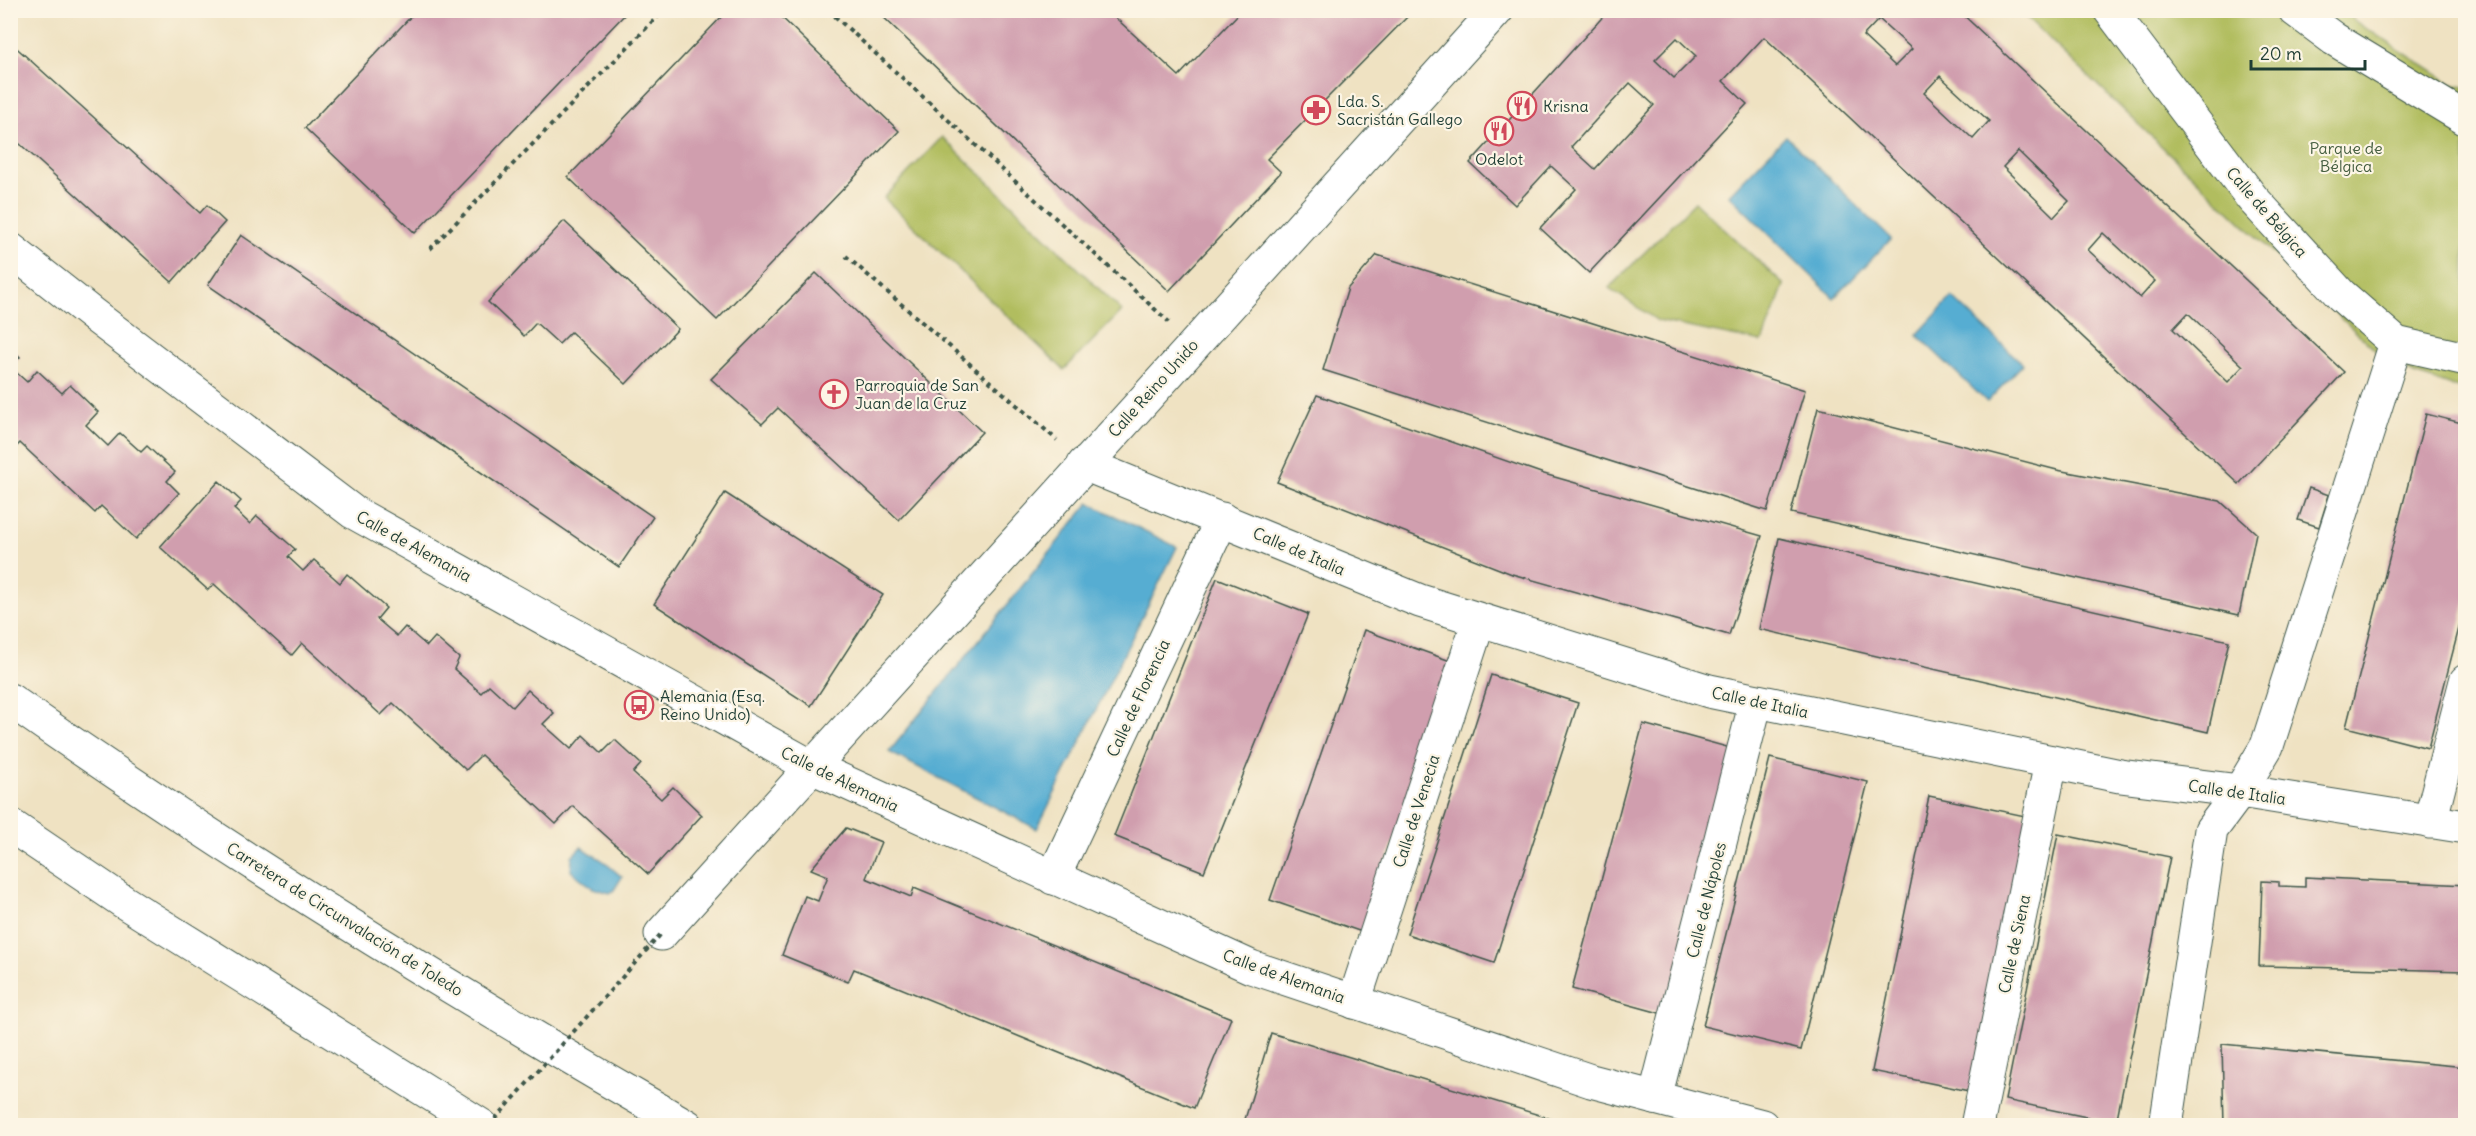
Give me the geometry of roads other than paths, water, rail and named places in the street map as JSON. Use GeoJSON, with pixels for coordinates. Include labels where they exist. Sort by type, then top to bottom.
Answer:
{"type":"FeatureCollection","features":[{"type":"Feature","properties":{"kind":"main road","name":"Calle Reino Unido"},"geometry":{"type":"LineString","coordinates":[[661,934],[1497,10]]}},
{"type":"Feature","properties":{"kind":"main road","name":"Calle de Bélgica"},"geometry":{"type":"LineString","coordinates":[[2110,10],[2252,198],[2341,295],[2396,343],[2466,359]]}},
{"type":"Feature","properties":{"kind":"main road"},"geometry":{"type":"LineString","coordinates":[[2295,10],[2334,39],[2466,119]]}},
{"type":"Feature","properties":{"kind":"main road","name":"Calle de Alemania"},"geometry":{"type":"LineString","coordinates":[[10,249],[352,512],[812,767],[1251,967],[1591,1081],[1762,1125]]}},
{"type":"Feature","properties":{"kind":"main road"},"geometry":{"type":"LineString","coordinates":[[2166,1125],[2211,830],[2240,791],[2267,746],[2396,343]]}},
{"type":"Feature","properties":{"kind":"main road","name":"Calle de Italia"},"geometry":{"type":"LineString","coordinates":[[1084,464],[1420,602],[1709,691],[2120,776],[2240,791],[2466,827]]}},
{"type":"Feature","properties":{"kind":"main road","name":"Calle de Florencia"},"geometry":{"type":"LineString","coordinates":[[1053,878],[1222,519]]}},
{"type":"Feature","properties":{"kind":"main road","name":"Calle de Venecia"},"geometry":{"type":"LineString","coordinates":[[1354,1002],[1479,620]]}},
{"type":"Feature","properties":{"kind":"main road"},"geometry":{"type":"LineString","coordinates":[[2430,822],[2466,681]]}},
{"type":"Feature","properties":{"kind":"main road","name":"Carretera de Circunvalación de Toledo"},"geometry":{"type":"LineString","coordinates":[[10,700],[406,960],[590,1071],[687,1125]]}},
{"type":"Feature","properties":{"kind":"main road","name":"Calle de Nápoles"},"geometry":{"type":"LineString","coordinates":[[1655,1098],[1756,701]]}},
{"type":"Feature","properties":{"kind":"main road","name":"Calle de Siena"},"geometry":{"type":"LineString","coordinates":[[1977,1125],[2051,762]]}},
{"type":"Feature","properties":{"kind":"main road"},"geometry":{"type":"LineString","coordinates":[[10,825],[123,902],[482,1125]]}},
{"type":"Feature","properties":{"kind":"water"},"geometry":{"type":"Polygon","coordinates":[[[1786,136],[1891,239],[1834,298],[1729,195],[1786,136]]]}},
{"type":"Feature","properties":{"kind":"water"},"geometry":{"type":"Polygon","coordinates":[[[1952,297],[2023,364],[1987,402],[1917,335],[1952,297]]]}},
{"type":"Feature","properties":{"kind":"water"},"geometry":{"type":"Polygon","coordinates":[[[1089,503],[1177,547],[1037,829],[889,752],[1089,503]]]}},
{"type":"Feature","properties":{"kind":"water"},"geometry":{"type":"Polygon","coordinates":[[[581,847],[602,860],[622,877],[610,893],[593,888],[571,871],[572,856],[581,847]]]}},
{"type":"Feature","properties":{"kind":"place","name":"Krisna"},"geometry":{"type":"Point","coordinates":[1522,106]}},
{"type":"Feature","properties":{"kind":"place","name":"Lda. S. Sacristán Gallego"},"geometry":{"type":"Point","coordinates":[1316,110]}},
{"type":"Feature","properties":{"kind":"place","name":"Odelot"},"geometry":{"type":"Point","coordinates":[1499,131]}},
{"type":"Feature","properties":{"kind":"place","name":"Parroquia de San Juan de la Cruz"},"geometry":{"type":"Point","coordinates":[834,394]}},
{"type":"Feature","properties":{"kind":"place","name":"Alemania (Esq. Reino Unido)"},"geometry":{"type":"Point","coordinates":[639,705]}},
{"type":"Feature","properties":{"kind":"park label","name":"Parque de Bélgica"},"geometry":{"type":"Point","coordinates":[2346,157]}}]}
